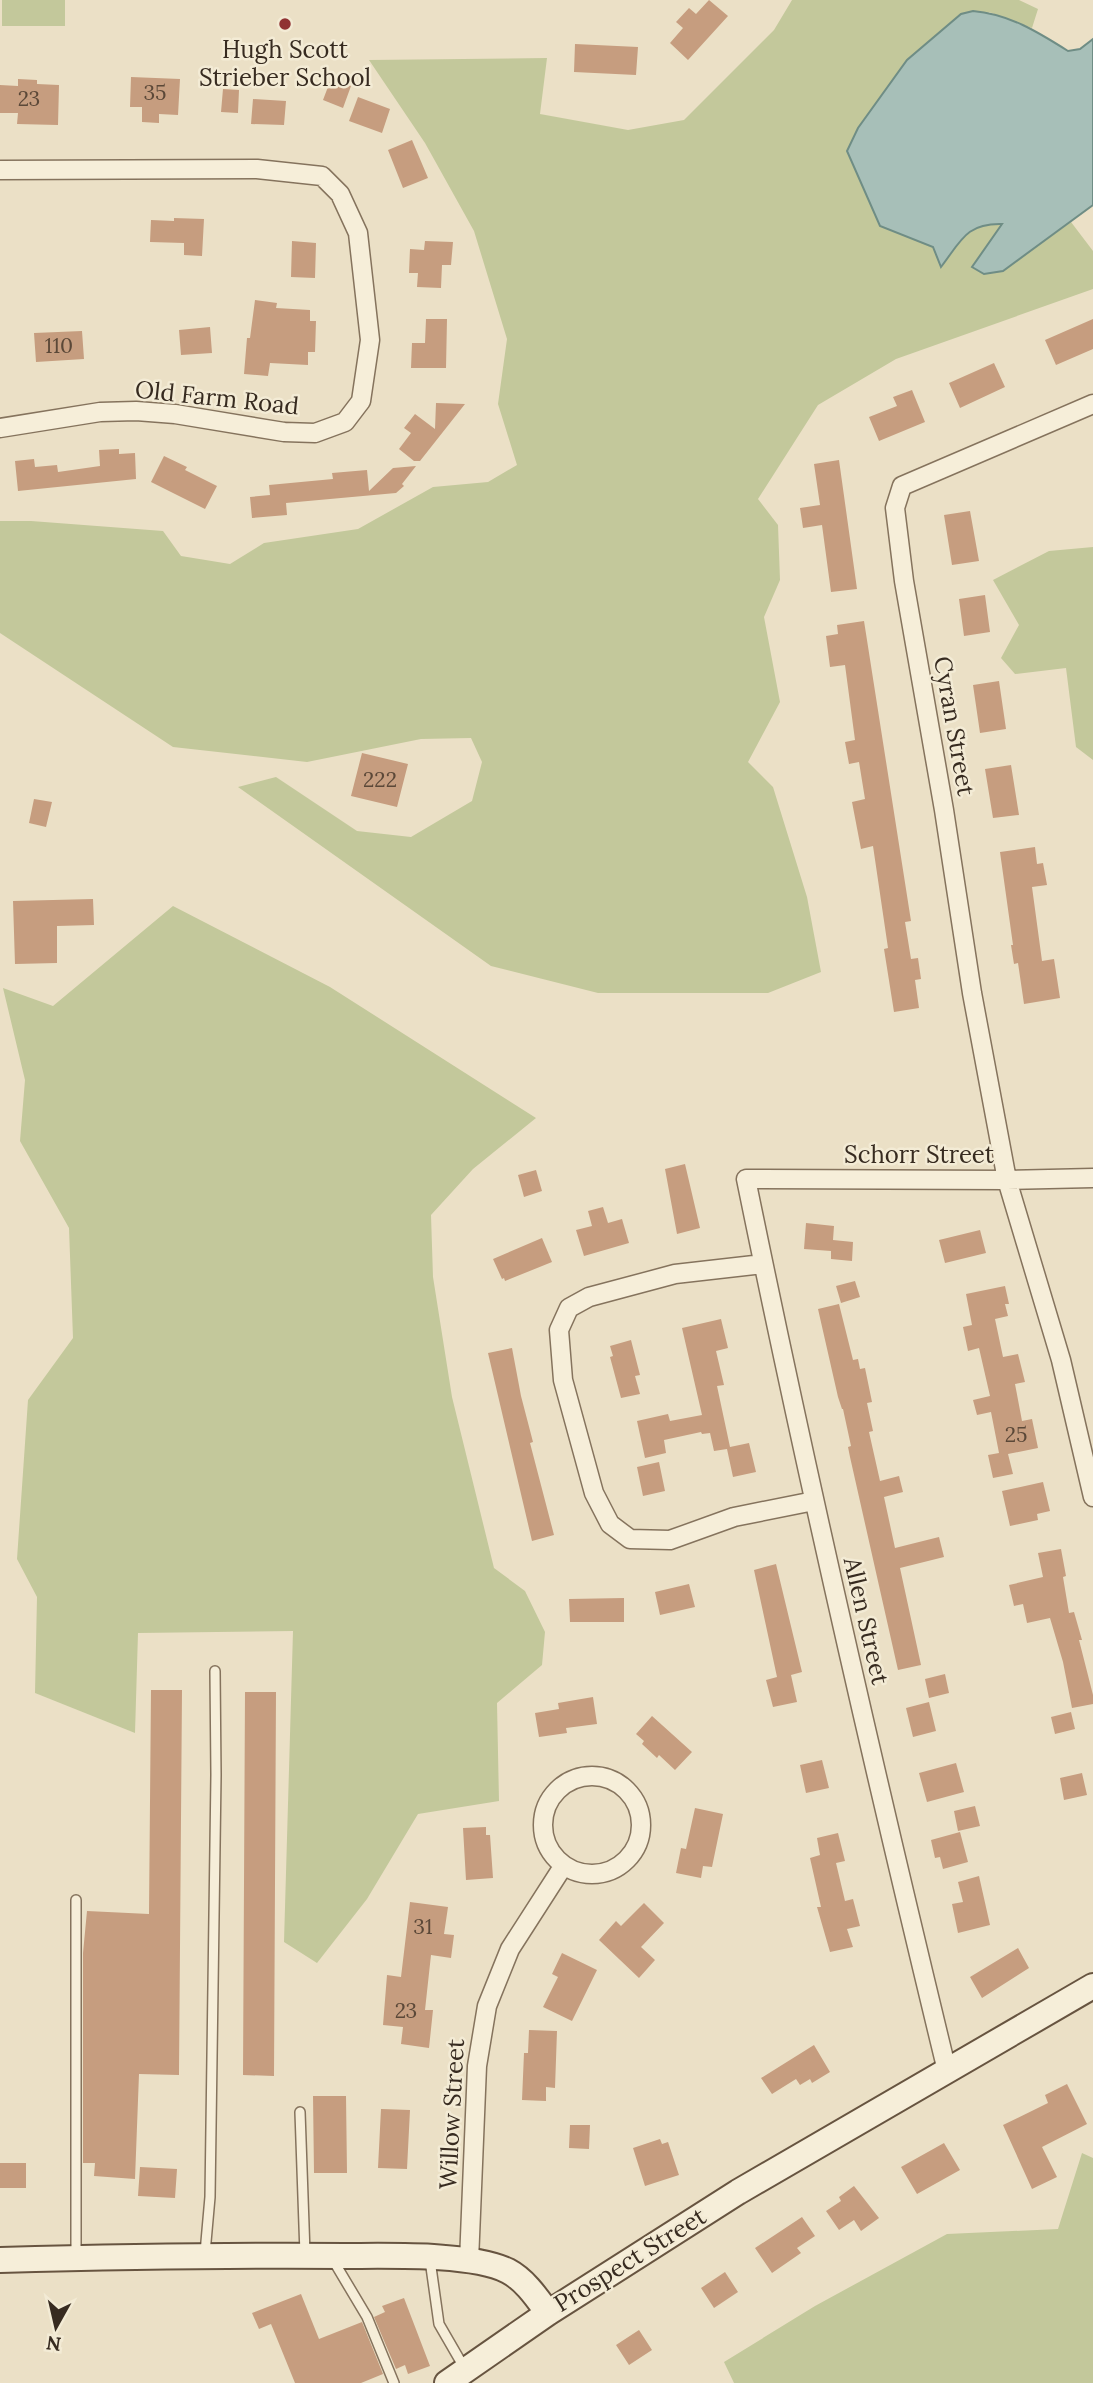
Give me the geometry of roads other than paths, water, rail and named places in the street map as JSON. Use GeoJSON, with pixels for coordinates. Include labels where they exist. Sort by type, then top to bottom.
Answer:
{"type":"FeatureCollection","features":[{"type":"Feature","properties":{"kind":"main road","name":"Prospect Street"},"geometry":{"type":"LineString","coordinates":[[0,2260],[305,2255],[469,2261],[509,2271],[523,2281],[548,2313],[738,2192],[1093,1986]]}},
{"type":"Feature","properties":{"kind":"main road"},"geometry":{"type":"LineString","coordinates":[[456,2377],[548,2313]]}},
{"type":"Feature","properties":{"kind":"street","name":"Old Farm Road"},"geometry":{"type":"LineString","coordinates":[[0,170],[257,169],[322,176],[340,194],[358,233],[370,340],[361,401],[345,422],[315,433],[284,432],[176,414],[136,411],[100,412],[0,428]]}},
{"type":"Feature","properties":{"kind":"street","name":"Cyran Street"},"geometry":{"type":"LineString","coordinates":[[1093,404],[902,486],[895,509],[904,581],[944,810],[972,993],[1007,1180],[1060,1360],[1093,1497]]}},
{"type":"Feature","properties":{"kind":"street","name":"Schorr Street"},"geometry":{"type":"LineString","coordinates":[[746,1179],[1093,1178]]}},
{"type":"Feature","properties":{"kind":"street","name":"Allen Street"},"geometry":{"type":"LineString","coordinates":[[746,1179],[868,1743],[947,2071]]}},
{"type":"Feature","properties":{"kind":"street"},"geometry":{"type":"LineString","coordinates":[[763,1264],[675,1273],[589,1297],[569,1308],[559,1330],[563,1380],[594,1493],[610,1524],[630,1539],[670,1540],[734,1517],[814,1501]]}},
{"type":"Feature","properties":{"kind":"street"},"geometry":{"type":"LineString","coordinates":[[583,1776],[602,1777],[620,1784],[633,1798],[641,1815],[640,1835],[633,1853],[619,1866],[601,1873],[582,1873],[564,1866],[551,1852],[543,1834],[544,1815],[551,1797],[565,1784],[583,1776]]}},
{"type":"Feature","properties":{"kind":"street","name":"Willow Street"},"geometry":{"type":"LineString","coordinates":[[469,2261],[477,2066],[487,2006],[510,1948],[564,1866]]}},
{"type":"Feature","properties":{"kind":"lane"},"geometry":{"type":"LineString","coordinates":[[205,2255],[211,2171],[215,1671]]}},
{"type":"Feature","properties":{"kind":"lane"},"geometry":{"type":"LineString","coordinates":[[76,1900],[76,2258]]}},
{"type":"Feature","properties":{"kind":"lane"},"geometry":{"type":"LineString","coordinates":[[300,2112],[305,2255]]}},
{"type":"Feature","properties":{"kind":"lane"},"geometry":{"type":"LineString","coordinates":[[330,2256],[367,2318],[394,2383]]}},
{"type":"Feature","properties":{"kind":"lane"},"geometry":{"type":"LineString","coordinates":[[430,2258],[439,2324],[456,2377]]}},
{"type":"Feature","properties":{"kind":"water"},"geometry":{"type":"Polygon","coordinates":[[[973,11],[1011,20],[1068,51],[1080,49],[1093,39],[1093,205],[1003,271],[984,274],[972,267],[1002,224],[990,224],[972,230],[965,235],[941,267],[933,247],[880,226],[847,151],[858,128],[907,60],[961,14],[973,11]]]}},
{"type":"Feature","properties":{"kind":"place","name":"Hugh Scott Strieber School"},"geometry":{"type":"Point","coordinates":[285,24]}}]}
